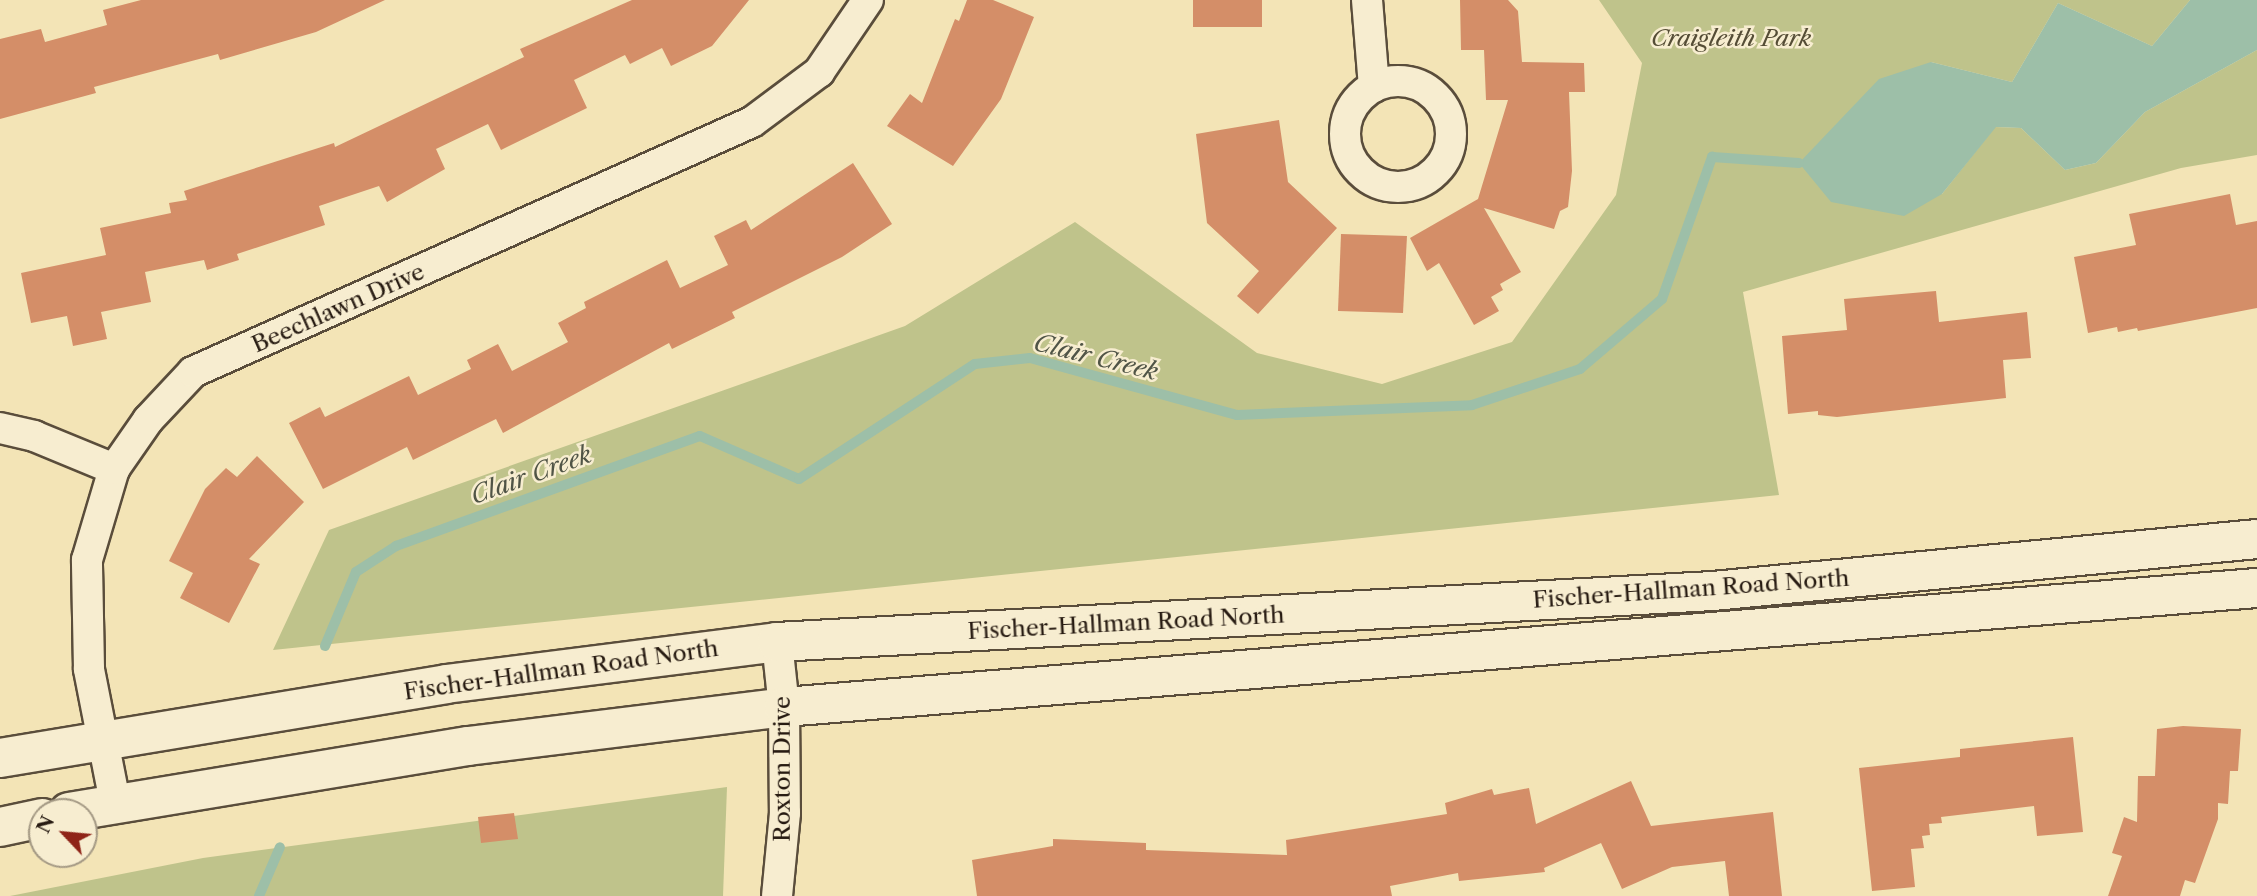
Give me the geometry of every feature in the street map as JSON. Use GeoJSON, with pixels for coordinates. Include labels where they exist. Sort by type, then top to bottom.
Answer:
{"type":"FeatureCollection","features":[{"type":"Feature","properties":{"kind":"main road","name":"Fischer-Hallman Road North"},"geometry":{"type":"LineString","coordinates":[[0,758],[446,684],[777,642],[1713,591],[2257,539]]}},
{"type":"Feature","properties":{"kind":"main road","name":"Fischer-Hallman Road North"},"geometry":{"type":"LineString","coordinates":[[98,806],[468,746],[783,707],[2257,588]]}},
{"type":"Feature","properties":{"kind":"main road"},"geometry":{"type":"LineString","coordinates":[[0,827],[28,821]]}},
{"type":"Feature","properties":{"kind":"street","name":"Beechlawn Drive"},"geometry":{"type":"LineString","coordinates":[[116,802],[89,669],[87,560],[114,469],[148,420],[193,372],[752,122],[819,72],[868,0]]}},
{"type":"Feature","properties":{"kind":"street"},"geometry":{"type":"LineString","coordinates":[[1367,0],[1374,87]]}},
{"type":"Feature","properties":{"kind":"street"},"geometry":{"type":"LineString","coordinates":[[0,428],[34,436],[114,469]]}},
{"type":"Feature","properties":{"kind":"street","name":"Roxton Drive"},"geometry":{"type":"LineString","coordinates":[[777,642],[783,707],[785,813],[777,896]]}},
{"type":"Feature","properties":{"kind":"green space","name":"Craigleith Park"},"geometry":{"type":"Polygon","coordinates":[[[1599,0],[2190,0],[2152,46],[2058,3],[2012,82],[1931,62],[1942,194],[1995,127],[2021,128],[2065,170],[2096,163],[2145,112],[2257,50],[2257,155],[2181,168],[1743,292],[1779,495],[273,650],[329,530],[905,326],[1075,222],[1257,353],[1382,384],[1512,342],[1616,195],[1642,63],[1599,0]]]}},
{"type":"Feature","properties":{"kind":"green space"},"geometry":{"type":"Polygon","coordinates":[[[727,787],[723,896],[10,896],[203,858],[727,787]]]}},
{"type":"Feature","properties":{"kind":"shaded area"},"geometry":{"type":"Polygon","coordinates":[[[2190,0],[2257,0],[2257,50],[2145,112],[2096,163],[2065,170],[2021,128],[1996,127],[1942,194],[1904,216],[1831,202],[1799,163],[1879,79],[1931,62],[2012,82],[2058,3],[2152,46],[2190,0]]]}},
{"type":"Feature","properties":{"kind":"building"},"geometry":{"type":"Polygon","coordinates":[[[141,0],[385,0],[316,32],[220,60],[218,54],[94,87],[96,93],[0,119],[0,39],[41,29],[45,42],[107,25],[103,10],[141,0]]]}},
{"type":"Feature","properties":{"kind":"building"},"geometry":{"type":"Polygon","coordinates":[[[632,0],[749,0],[712,46],[671,66],[662,48],[630,64],[625,55],[574,80],[587,108],[501,150],[488,124],[436,149],[445,169],[387,202],[379,186],[319,206],[325,225],[237,254],[239,260],[207,270],[204,260],[145,272],[151,302],[101,312],[107,339],[73,346],[67,316],[31,323],[21,273],[106,255],[100,228],[171,213],[169,203],[187,200],[184,191],[334,143],[335,147],[524,57],[520,49],[632,0]]]}},
{"type":"Feature","properties":{"kind":"building"},"geometry":{"type":"Polygon","coordinates":[[[967,0],[993,0],[1034,17],[1001,99],[953,166],[887,126],[910,94],[922,103],[955,19],[959,21],[967,0]]]}},
{"type":"Feature","properties":{"kind":"building"},"geometry":{"type":"Polygon","coordinates":[[[1193,0],[1262,0],[1262,27],[1193,27],[1193,0]]]}},
{"type":"Feature","properties":{"kind":"building"},"geometry":{"type":"Polygon","coordinates":[[[1460,0],[1508,0],[1518,11],[1522,62],[1584,63],[1585,92],[1569,92],[1572,171],[1568,207],[1560,211],[1554,229],[1484,208],[1521,272],[1500,284],[1503,290],[1491,297],[1499,311],[1474,325],[1439,263],[1427,271],[1410,238],[1478,199],[1508,100],[1486,100],[1484,50],[1461,50],[1460,0]]]}},
{"type":"Feature","properties":{"kind":"building"},"geometry":{"type":"Polygon","coordinates":[[[1279,120],[1288,182],[1337,228],[1258,314],[1237,296],[1259,271],[1207,223],[1196,134],[1279,120]]]}},
{"type":"Feature","properties":{"kind":"building"},"geometry":{"type":"Polygon","coordinates":[[[853,163],[892,224],[842,257],[732,312],[735,318],[672,349],[669,343],[503,433],[496,419],[413,460],[407,447],[323,489],[289,423],[320,407],[325,417],[409,376],[418,395],[471,369],[467,360],[498,344],[512,371],[568,342],[558,323],[586,308],[584,302],[667,260],[680,288],[728,265],[714,236],[746,220],[751,230],[853,163]]]}},
{"type":"Feature","properties":{"kind":"building"},"geometry":{"type":"Polygon","coordinates":[[[2230,194],[2236,225],[2257,221],[2257,308],[2138,331],[2137,328],[2118,332],[2117,327],[2088,333],[2074,257],[2136,245],[2129,214],[2230,194]]]}},
{"type":"Feature","properties":{"kind":"building"},"geometry":{"type":"Polygon","coordinates":[[[1341,234],[1407,236],[1403,313],[1338,311],[1341,234]]]}},
{"type":"Feature","properties":{"kind":"building"},"geometry":{"type":"Polygon","coordinates":[[[1936,291],[1939,322],[2027,312],[2031,358],[2003,360],[2006,398],[1837,417],[1818,415],[1818,411],[1788,414],[1782,336],[1847,330],[1844,299],[1936,291]]]}},
{"type":"Feature","properties":{"kind":"building"},"geometry":{"type":"Polygon","coordinates":[[[257,456],[304,502],[249,559],[260,564],[229,623],[180,598],[193,573],[169,561],[205,489],[226,468],[237,477],[257,456]]]}},
{"type":"Feature","properties":{"kind":"building"},"geometry":{"type":"Polygon","coordinates":[[[2183,726],[2241,729],[2238,771],[2230,771],[2228,804],[2218,803],[2218,819],[2195,883],[2185,880],[2180,896],[2108,896],[2122,856],[2112,853],[2124,817],[2137,822],[2138,776],[2155,776],[2157,729],[2183,726]]]}},
{"type":"Feature","properties":{"kind":"building"},"geometry":{"type":"Polygon","coordinates":[[[2073,737],[2083,832],[2037,836],[2034,806],[1941,817],[1942,823],[1929,824],[1930,835],[1922,836],[1924,848],[1911,849],[1915,887],[1872,891],[1859,768],[1960,757],[1960,749],[2073,737]]]}},
{"type":"Feature","properties":{"kind":"building"},"geometry":{"type":"Polygon","coordinates":[[[1631,781],[1651,826],[1773,812],[1782,896],[1729,896],[1725,861],[1672,867],[1622,889],[1601,843],[1544,868],[1545,872],[1459,881],[1458,873],[1390,886],[1392,896],[977,896],[972,860],[1053,846],[1053,839],[1146,843],[1146,850],[1287,855],[1286,840],[1447,814],[1445,803],[1492,789],[1494,795],[1529,788],[1536,824],[1631,781]]]}},
{"type":"Feature","properties":{"kind":"building"},"geometry":{"type":"Polygon","coordinates":[[[514,813],[518,839],[481,843],[478,817],[514,813]]]}},
{"type":"Feature","properties":{"kind":"waterway","name":"Clair Creek"},"geometry":{"type":"LineString","coordinates":[[325,646],[356,572],[396,546],[700,436],[799,479],[975,364],[1030,358],[1237,415],[1472,405],[1580,369],[1662,299],[1712,157],[1799,163]]}},
{"type":"Feature","properties":{"kind":"waterway","name":"Clair Creek"},"geometry":{"type":"LineString","coordinates":[[259,896],[280,847]]}}]}
